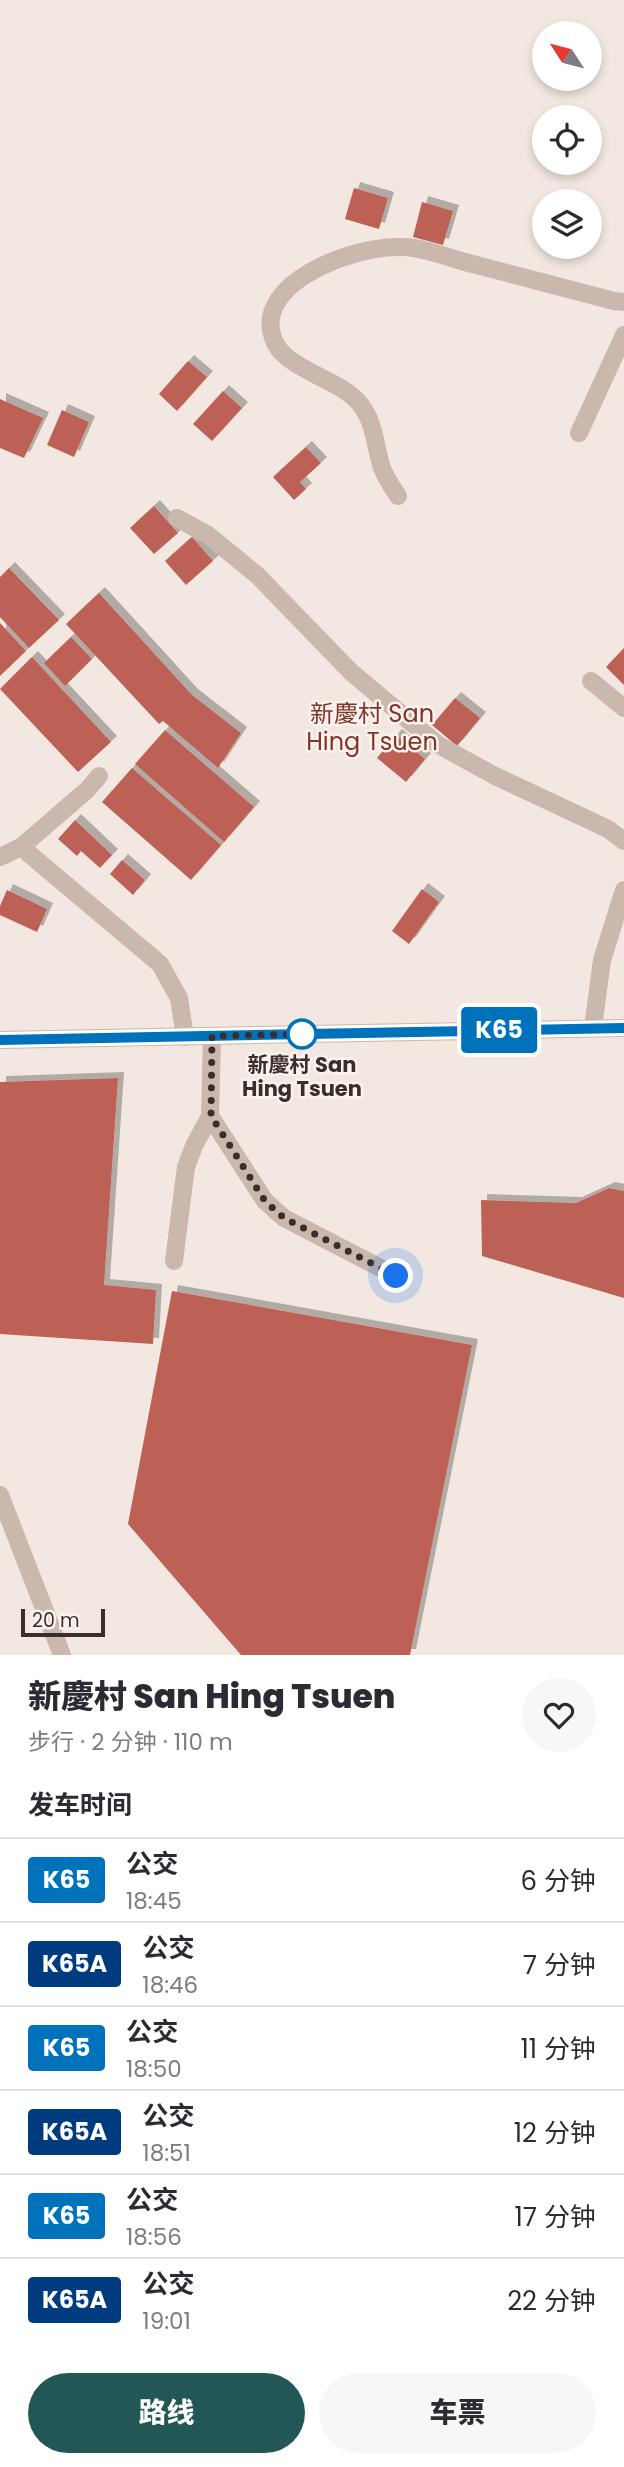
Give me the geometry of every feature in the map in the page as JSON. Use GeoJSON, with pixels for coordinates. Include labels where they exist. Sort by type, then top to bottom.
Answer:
{"type":"FeatureCollection","features":[{"type":"Feature","properties":{"kind":"street"},"geometry":{"type":"LineString","coordinates":[[397,496],[383,470],[370,419],[359,402],[345,390],[286,355],[274,341],[270,326],[272,311],[277,300],[289,287],[316,270],[340,260],[368,251],[405,246],[624,302]]}},
{"type":"Feature","properties":{"kind":"street"},"geometry":{"type":"LineString","coordinates":[[579,433],[624,335]]}},
{"type":"Feature","properties":{"kind":"street"},"geometry":{"type":"LineString","coordinates":[[177,518],[208,535],[257,575],[351,672],[437,744],[493,775],[608,830],[624,841]]}},
{"type":"Feature","properties":{"kind":"street"},"geometry":{"type":"LineString","coordinates":[[592,681],[624,708]]}},
{"type":"Feature","properties":{"kind":"street"},"geometry":{"type":"LineString","coordinates":[[0,857],[21,847],[87,790],[99,776]]}},
{"type":"Feature","properties":{"kind":"street"},"geometry":{"type":"LineString","coordinates":[[21,847],[160,964],[179,998],[185,1037]]}},
{"type":"Feature","properties":{"kind":"street"},"geometry":{"type":"LineString","coordinates":[[593,1028],[602,960],[624,890]]}},
{"type":"Feature","properties":{"kind":"street"},"geometry":{"type":"LineString","coordinates":[[0,1040],[624,1028]]}},
{"type":"Feature","properties":{"kind":"street"},"geometry":{"type":"LineString","coordinates":[[174,1261],[186,1167],[211,1116],[212,1036]]}},
{"type":"Feature","properties":{"kind":"street"},"geometry":{"type":"LineString","coordinates":[[211,1116],[265,1201],[284,1218],[396,1276]]}},
{"type":"Feature","properties":{"kind":"street"},"geometry":{"type":"LineString","coordinates":[[0,1495],[62,1655]]}},
{"type":"Feature","properties":{"kind":"building"},"geometry":{"type":"Polygon","coordinates":[[[354,188],[388,198],[379,229],[345,219],[354,188]]]}},
{"type":"Feature","properties":{"kind":"building"},"geometry":{"type":"Polygon","coordinates":[[[422,202],[453,211],[443,245],[413,237],[422,202]]]}},
{"type":"Feature","properties":{"kind":"building"},"geometry":{"type":"Polygon","coordinates":[[[188,361],[207,377],[177,411],[159,394],[188,361]]]}},
{"type":"Feature","properties":{"kind":"building"},"geometry":{"type":"Polygon","coordinates":[[[223,391],[242,408],[212,441],[193,424],[223,391]]]}},
{"type":"Feature","properties":{"kind":"building"},"geometry":{"type":"Polygon","coordinates":[[[0,399],[43,418],[24,458],[0,448],[0,399]]]}},
{"type":"Feature","properties":{"kind":"building"},"geometry":{"type":"Polygon","coordinates":[[[62,410],[89,422],[74,457],[47,445],[62,410]]]}},
{"type":"Feature","properties":{"kind":"building"},"geometry":{"type":"Polygon","coordinates":[[[306,447],[321,463],[300,482],[306,489],[294,500],[273,477],[306,447]]]}},
{"type":"Feature","properties":{"kind":"building"},"geometry":{"type":"Polygon","coordinates":[[[154,506],[178,533],[154,554],[130,528],[154,506]]]}},
{"type":"Feature","properties":{"kind":"building"},"geometry":{"type":"Polygon","coordinates":[[[192,537],[213,561],[186,585],[165,561],[192,537]]]}},
{"type":"Feature","properties":{"kind":"building"},"geometry":{"type":"Polygon","coordinates":[[[9,568],[59,620],[29,648],[0,617],[0,577],[9,568]]]}},
{"type":"Feature","properties":{"kind":"building"},"geometry":{"type":"Polygon","coordinates":[[[99,593],[192,695],[241,733],[218,768],[163,721],[159,724],[66,624],[99,593]]]}},
{"type":"Feature","properties":{"kind":"building"},"geometry":{"type":"Polygon","coordinates":[[[0,623],[26,651],[0,676],[0,623]]]}},
{"type":"Feature","properties":{"kind":"building"},"geometry":{"type":"Polygon","coordinates":[[[71,637],[92,659],[65,686],[44,663],[71,637]]]}},
{"type":"Feature","properties":{"kind":"building"},"geometry":{"type":"Polygon","coordinates":[[[624,648],[624,685],[606,667],[624,648]]]}},
{"type":"Feature","properties":{"kind":"building"},"geometry":{"type":"Polygon","coordinates":[[[32,657],[111,742],[78,772],[0,689],[32,657]]]}},
{"type":"Feature","properties":{"kind":"building"},"geometry":{"type":"Polygon","coordinates":[[[455,698],[480,718],[457,746],[432,725],[455,698]]]}},
{"type":"Feature","properties":{"kind":"building"},"geometry":{"type":"Polygon","coordinates":[[[165,730],[254,807],[224,842],[135,764],[165,730]]]}},
{"type":"Feature","properties":{"kind":"building"},"geometry":{"type":"Polygon","coordinates":[[[396,735],[425,759],[406,782],[377,758],[396,735]]]}},
{"type":"Feature","properties":{"kind":"building"},"geometry":{"type":"Polygon","coordinates":[[[132,768],[221,845],[191,880],[102,802],[132,768]]]}},
{"type":"Feature","properties":{"kind":"building"},"geometry":{"type":"Polygon","coordinates":[[[75,820],[112,855],[100,868],[81,851],[77,856],[58,839],[75,820]]]}},
{"type":"Feature","properties":{"kind":"building"},"geometry":{"type":"Polygon","coordinates":[[[122,860],[145,880],[133,895],[110,874],[122,860]]]}},
{"type":"Feature","properties":{"kind":"building"},"geometry":{"type":"Polygon","coordinates":[[[422,889],[439,902],[409,944],[392,931],[422,889]]]}},
{"type":"Feature","properties":{"kind":"building"},"geometry":{"type":"Polygon","coordinates":[[[7,890],[47,909],[37,932],[0,915],[0,906],[7,890]]]}},
{"type":"Feature","properties":{"kind":"building"},"geometry":{"type":"Polygon","coordinates":[[[118,1078],[104,1285],[156,1290],[153,1344],[0,1334],[0,1082],[118,1078]]]}},
{"type":"Feature","properties":{"kind":"building"},"geometry":{"type":"Polygon","coordinates":[[[609,1188],[624,1191],[624,1298],[482,1256],[481,1200],[576,1203],[609,1188]]]}},
{"type":"Feature","properties":{"kind":"building"},"geometry":{"type":"Polygon","coordinates":[[[172,1291],[472,1345],[410,1655],[241,1655],[128,1524],[172,1291]]]}},
{"type":"Feature","properties":{"kind":"bus line","name":"K65"},"geometry":{"type":"LineString","coordinates":[[0,1040],[624,1028]]}},
{"type":"Feature","properties":{"kind":"place","name":"新慶村 San Hing Tsuen"},"geometry":{"type":"Point","coordinates":[302,1034]}},
{"type":"Feature","properties":{"kind":"district","name":"新慶村 San Hing Tsuen"},"geometry":{"type":"Point","coordinates":[372,728]}},
{"type":"Feature","properties":{"kind":"route"},"geometry":{"type":"LineString","coordinates":[[302,1034],[313,1034],[212,1036],[211,1116],[265,1201],[284,1218],[396,1276]]}}]}
